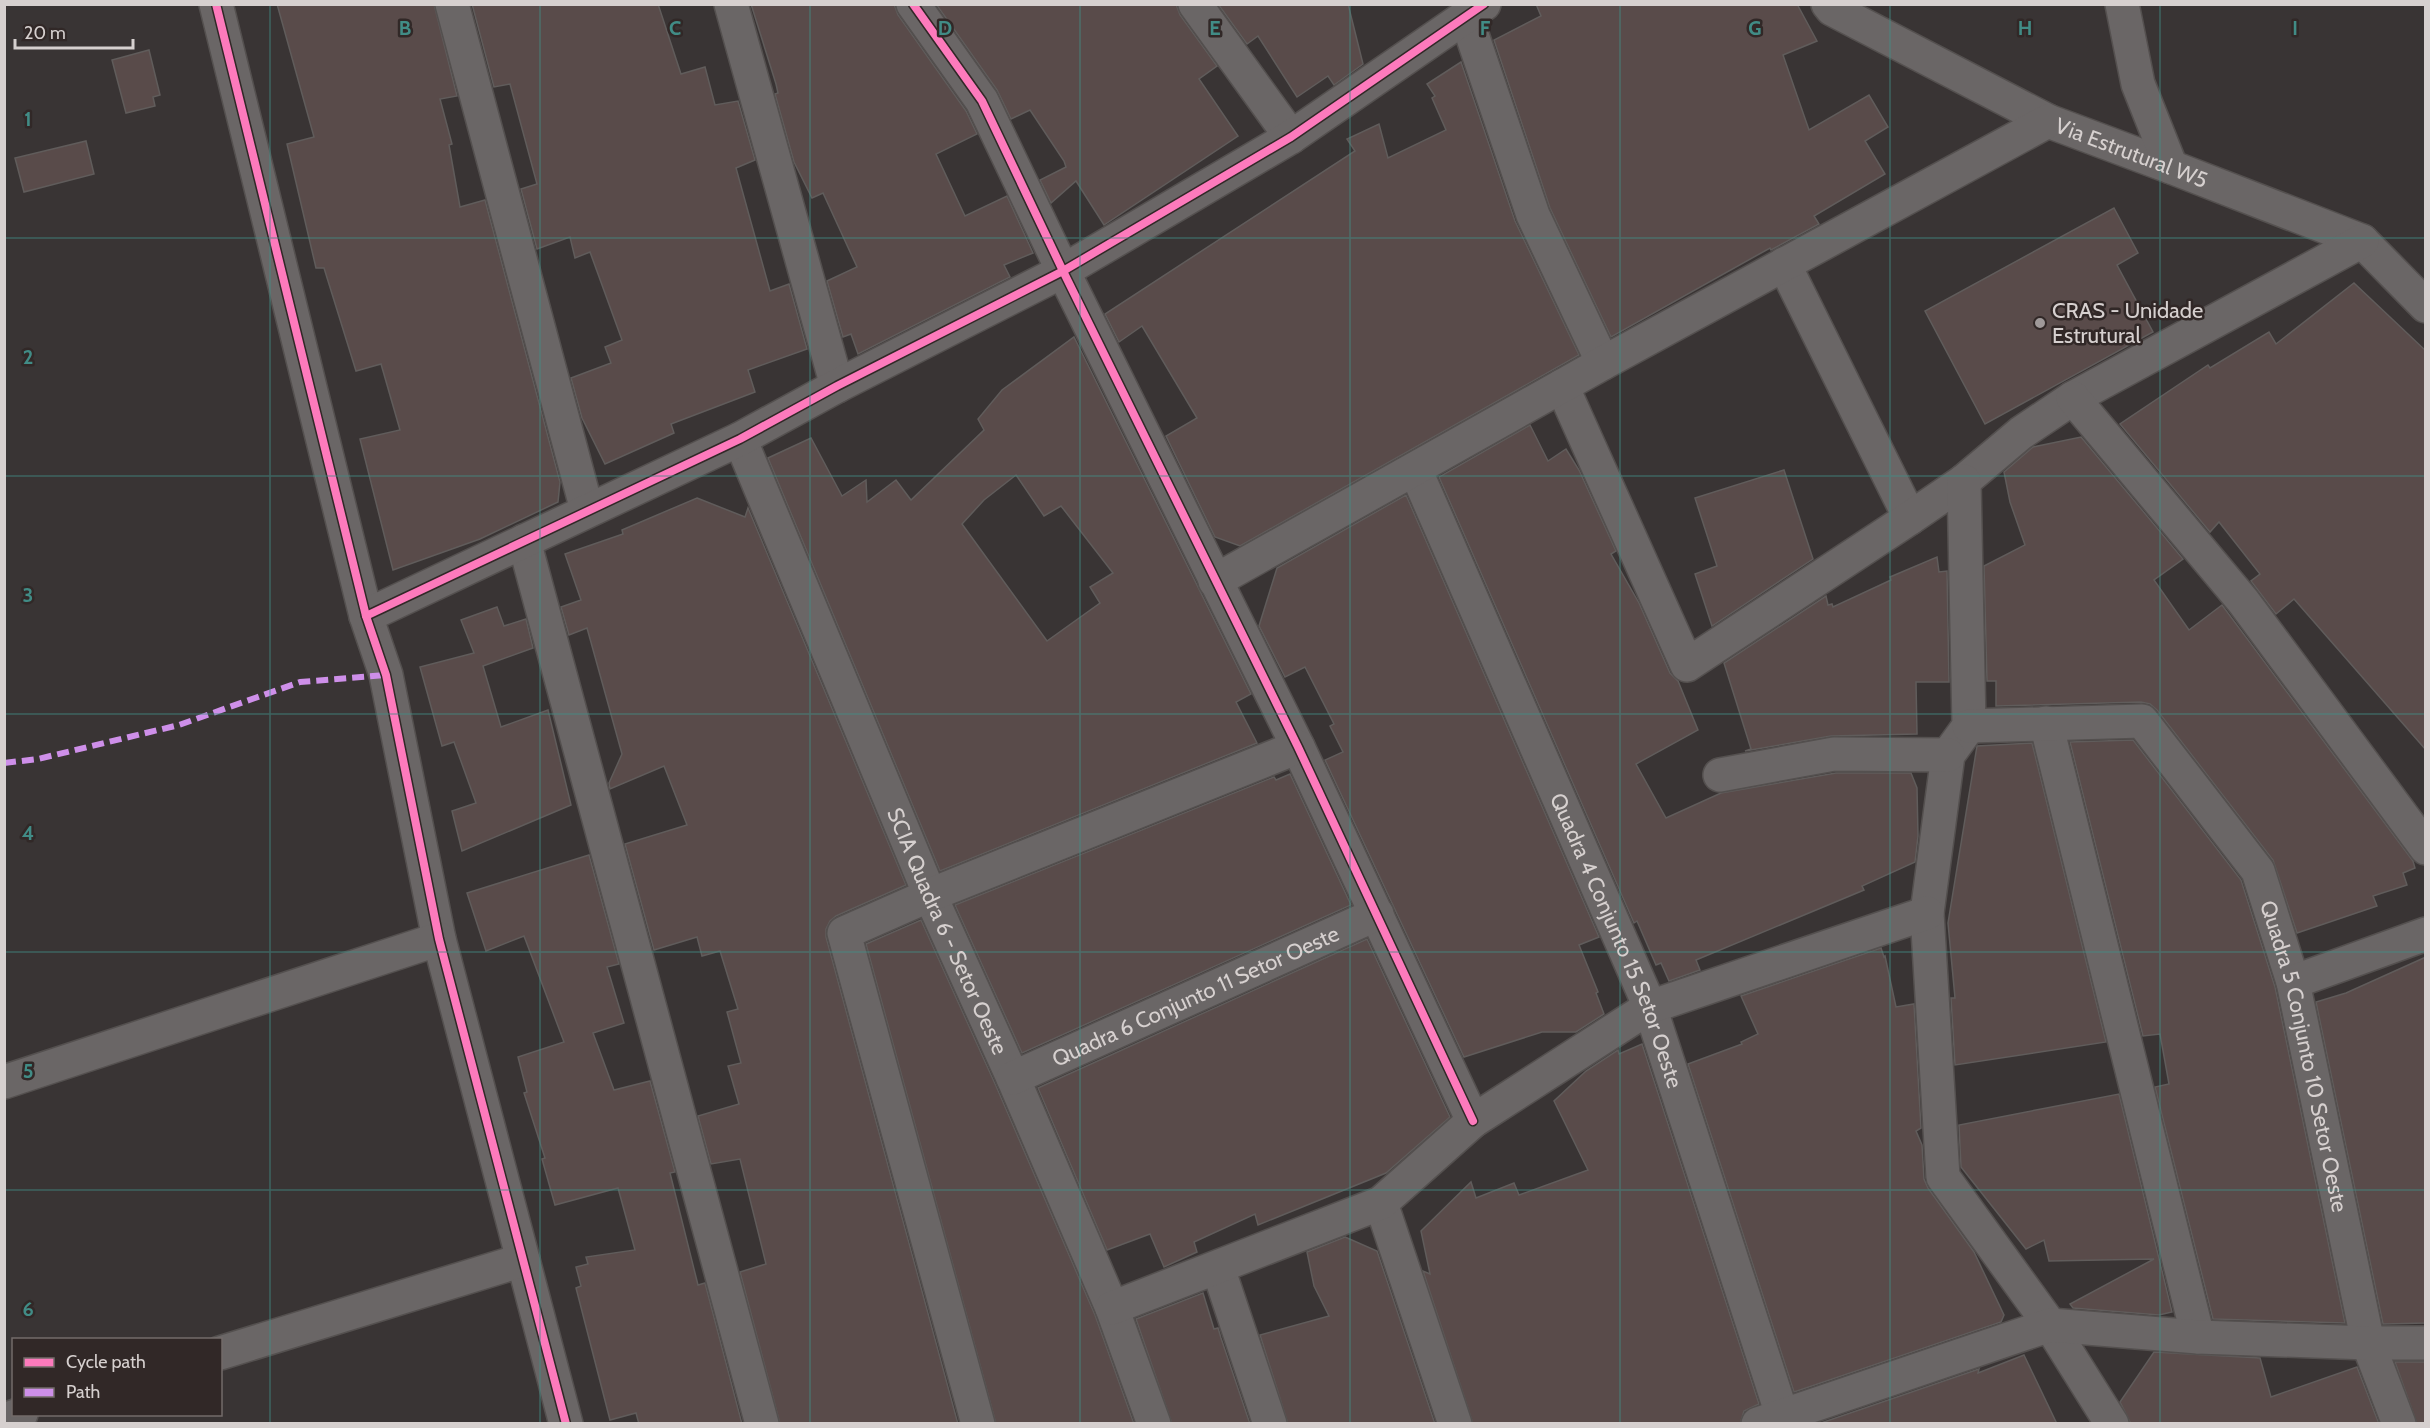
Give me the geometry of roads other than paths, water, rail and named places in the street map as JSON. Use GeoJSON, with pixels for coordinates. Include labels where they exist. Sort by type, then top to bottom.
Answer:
{"type":"FeatureCollection","features":[{"type":"Feature","properties":{"kind":"street"},"geometry":{"type":"LineString","coordinates":[[216,4],[366,616],[386,675],[440,939],[566,1424]]}},
{"type":"Feature","properties":{"kind":"street"},"geometry":{"type":"LineString","coordinates":[[452,4],[587,510]]}},
{"type":"Feature","properties":{"kind":"street"},"geometry":{"type":"LineString","coordinates":[[731,4],[837,386]]}},
{"type":"Feature","properties":{"kind":"street"},"geometry":{"type":"LineString","coordinates":[[913,4],[982,101],[1063,271],[1298,747],[1473,1121]]}},
{"type":"Feature","properties":{"kind":"street"},"geometry":{"type":"LineString","coordinates":[[1195,4],[1291,137]]}},
{"type":"Feature","properties":{"kind":"street","name":"Via Estrutural W5"},"geometry":{"type":"LineString","coordinates":[[1828,4],[1832,9],[2048,122],[2362,241],[2426,306]]}},
{"type":"Feature","properties":{"kind":"street"},"geometry":{"type":"LineString","coordinates":[[2122,4],[2138,84],[2171,167]]}},
{"type":"Feature","properties":{"kind":"street"},"geometry":{"type":"LineString","coordinates":[[366,616],[740,439],[837,386],[1063,271],[1291,137],[1475,11],[1533,215],[1603,363]]}},
{"type":"Feature","properties":{"kind":"street"},"geometry":{"type":"LineString","coordinates":[[1215,581],[1603,363],[2048,122]]}},
{"type":"Feature","properties":{"kind":"street"},"geometry":{"type":"LineString","coordinates":[[1562,386],[1687,665],[1910,518],[1964,480],[2021,433],[2073,398],[2362,241]]}},
{"type":"Feature","properties":{"kind":"street"},"geometry":{"type":"LineString","coordinates":[[1784,264],[1910,518]]}},
{"type":"Feature","properties":{"kind":"street"},"geometry":{"type":"LineString","coordinates":[[2073,398],[2243,601],[2426,848]]}},
{"type":"Feature","properties":{"kind":"street","name":"SCIA Quadra 6 - Setor Oeste"},"geometry":{"type":"LineString","coordinates":[[740,439],[930,895],[1013,1078],[1112,1308],[1154,1424]]}},
{"type":"Feature","properties":{"kind":"street","name":"Quadra 4 Conjunto 15 Setor Oeste"},"geometry":{"type":"LineString","coordinates":[[1415,469],[1650,1007],[1774,1420]]}},
{"type":"Feature","properties":{"kind":"street"},"geometry":{"type":"LineString","coordinates":[[1964,480],[1969,726],[1948,755],[1927,913],[1943,1177],[2050,1325],[2112,1424]]}},
{"type":"Feature","properties":{"kind":"street"},"geometry":{"type":"LineString","coordinates":[[524,541],[762,1424]]}},
{"type":"Feature","properties":{"kind":"street","name":"Quadra 5 Conjunto 10 Setor Oeste"},"geometry":{"type":"LineString","coordinates":[[2046,723],[2142,721],[2258,871],[2293,982],[2368,1343],[2399,1424]]}},
{"type":"Feature","properties":{"kind":"street"},"geometry":{"type":"LineString","coordinates":[[1969,726],[2046,723],[2198,1337]]}},
{"type":"Feature","properties":{"kind":"street"},"geometry":{"type":"LineString","coordinates":[[978,1424],[844,933],[930,895],[1298,747]]}},
{"type":"Feature","properties":{"kind":"street"},"geometry":{"type":"LineString","coordinates":[[1720,775],[1834,754],[1948,755]]}},
{"type":"Feature","properties":{"kind":"street"},"geometry":{"type":"LineString","coordinates":[[1112,1308],[1381,1203],[1473,1121],[1650,1007],[1927,913]]}},
{"type":"Feature","properties":{"kind":"street","name":"Quadra 6 Conjunto 11 Setor Oeste"},"geometry":{"type":"LineString","coordinates":[[1013,1078],[1377,914]]}},
{"type":"Feature","properties":{"kind":"street"},"geometry":{"type":"LineString","coordinates":[[2293,982],[2426,934]]}},
{"type":"Feature","properties":{"kind":"street"},"geometry":{"type":"LineString","coordinates":[[4,1082],[440,939]]}},
{"type":"Feature","properties":{"kind":"street"},"geometry":{"type":"LineString","coordinates":[[1381,1203],[1455,1424]]}},
{"type":"Feature","properties":{"kind":"street"},"geometry":{"type":"LineString","coordinates":[[222,1352],[523,1260]]}},
{"type":"Feature","properties":{"kind":"street"},"geometry":{"type":"LineString","coordinates":[[1218,1268],[1270,1424]]}},
{"type":"Feature","properties":{"kind":"street"},"geometry":{"type":"LineString","coordinates":[[1774,1420],[2050,1325],[2198,1337],[2426,1343]]}},
{"type":"Feature","properties":{"kind":"place","name":"CRAS - Unidade Estrutural"},"geometry":{"type":"Point","coordinates":[2040,323]}}]}
